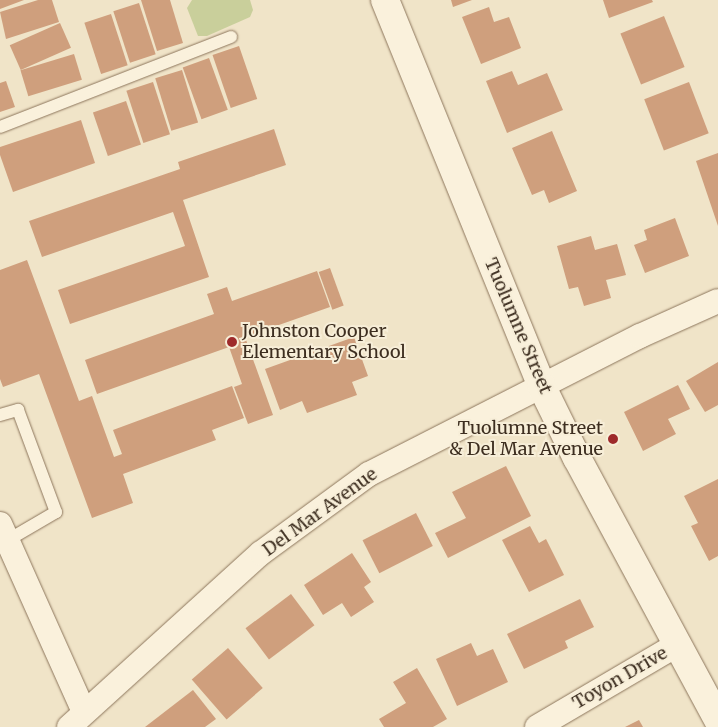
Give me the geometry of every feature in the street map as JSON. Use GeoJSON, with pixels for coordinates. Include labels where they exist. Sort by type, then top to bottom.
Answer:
{"type":"FeatureCollection","features":[{"type":"Feature","properties":{"kind":"main road","name":"Tuolumne Street"},"geometry":{"type":"LineString","coordinates":[[385,0],[542,387],[573,450],[718,720]]}},
{"type":"Feature","properties":{"kind":"street","name":"Del Mar Avenue"},"geometry":{"type":"LineString","coordinates":[[76,719],[261,554],[369,474],[640,336],[718,301]]}},
{"type":"Feature","properties":{"kind":"street"},"geometry":{"type":"LineString","coordinates":[[4,532],[76,719]]}},
{"type":"Feature","properties":{"kind":"street","name":"Toyon Drive"},"geometry":{"type":"LineString","coordinates":[[537,727],[677,645]]}},
{"type":"Feature","properties":{"kind":"lane"},"geometry":{"type":"LineString","coordinates":[[0,128],[231,37]]}},
{"type":"Feature","properties":{"kind":"lane"},"geometry":{"type":"LineString","coordinates":[[0,415],[18,410],[56,512],[4,532]]}},
{"type":"Feature","properties":{"kind":"green space"},"geometry":{"type":"Polygon","coordinates":[[[192,0],[250,0],[253,10],[250,17],[207,36],[198,36],[187,8],[192,0]]]}},
{"type":"Feature","properties":{"kind":"building"},"geometry":{"type":"Polygon","coordinates":[[[0,0],[24,0],[0,9],[0,0]]]}},
{"type":"Feature","properties":{"kind":"building"},"geometry":{"type":"Polygon","coordinates":[[[38,0],[52,0],[59,22],[6,39],[0,12],[38,0]]]}},
{"type":"Feature","properties":{"kind":"building"},"geometry":{"type":"Polygon","coordinates":[[[141,0],[170,0],[183,43],[157,51],[141,0]]]}},
{"type":"Feature","properties":{"kind":"building"},"geometry":{"type":"Polygon","coordinates":[[[451,0],[472,0],[453,7],[451,0]]]}},
{"type":"Feature","properties":{"kind":"building"},"geometry":{"type":"Polygon","coordinates":[[[603,0],[652,0],[653,2],[609,18],[603,0]]]}},
{"type":"Feature","properties":{"kind":"building"},"geometry":{"type":"Polygon","coordinates":[[[139,3],[156,54],[130,63],[113,11],[139,3]]]}},
{"type":"Feature","properties":{"kind":"building"},"geometry":{"type":"Polygon","coordinates":[[[489,7],[494,22],[509,17],[521,48],[481,64],[462,17],[489,7]]]}},
{"type":"Feature","properties":{"kind":"building"},"geometry":{"type":"Polygon","coordinates":[[[111,14],[128,65],[101,74],[84,23],[111,14]]]}},
{"type":"Feature","properties":{"kind":"building"},"geometry":{"type":"Polygon","coordinates":[[[664,16],[685,67],[641,85],[620,34],[664,16]]]}},
{"type":"Feature","properties":{"kind":"building"},"geometry":{"type":"Polygon","coordinates":[[[60,23],[71,48],[21,70],[10,45],[60,23]]]}},
{"type":"Feature","properties":{"kind":"building"},"geometry":{"type":"Polygon","coordinates":[[[239,46],[257,99],[231,108],[213,55],[239,46]]]}},
{"type":"Feature","properties":{"kind":"building"},"geometry":{"type":"Polygon","coordinates":[[[74,54],[82,80],[28,96],[20,70],[74,54]]]}},
{"type":"Feature","properties":{"kind":"building"},"geometry":{"type":"Polygon","coordinates":[[[209,58],[228,110],[201,119],[183,68],[209,58]]]}},
{"type":"Feature","properties":{"kind":"building"},"geometry":{"type":"Polygon","coordinates":[[[182,70],[198,123],[171,131],[155,78],[182,70]]]}},
{"type":"Feature","properties":{"kind":"building"},"geometry":{"type":"Polygon","coordinates":[[[512,71],[518,85],[547,73],[563,110],[507,133],[486,81],[512,71]]]}},
{"type":"Feature","properties":{"kind":"building"},"geometry":{"type":"Polygon","coordinates":[[[6,81],[15,107],[0,112],[0,83],[6,81]]]}},
{"type":"Feature","properties":{"kind":"building"},"geometry":{"type":"Polygon","coordinates":[[[153,82],[170,134],[143,143],[126,91],[153,82]]]}},
{"type":"Feature","properties":{"kind":"building"},"geometry":{"type":"Polygon","coordinates":[[[689,82],[709,133],[664,151],[644,99],[689,82]]]}},
{"type":"Feature","properties":{"kind":"building"},"geometry":{"type":"Polygon","coordinates":[[[126,101],[141,144],[108,156],[93,112],[126,101]]]}},
{"type":"Feature","properties":{"kind":"building"},"geometry":{"type":"Polygon","coordinates":[[[81,120],[95,163],[13,192],[0,155],[0,147],[81,120]]]}},
{"type":"Feature","properties":{"kind":"building"},"geometry":{"type":"Polygon","coordinates":[[[274,129],[286,165],[183,200],[209,277],[70,324],[58,290],[185,246],[173,212],[42,257],[29,221],[180,169],[178,162],[274,129]]]}},
{"type":"Feature","properties":{"kind":"building"},"geometry":{"type":"Polygon","coordinates":[[[552,131],[577,191],[549,203],[544,190],[532,195],[512,148],[552,131]]]}},
{"type":"Feature","properties":{"kind":"building"},"geometry":{"type":"Polygon","coordinates":[[[718,153],[718,226],[696,161],[718,153]]]}},
{"type":"Feature","properties":{"kind":"building"},"geometry":{"type":"Polygon","coordinates":[[[675,218],[689,256],[645,273],[634,245],[647,240],[644,230],[675,218]]]}},
{"type":"Feature","properties":{"kind":"building"},"geometry":{"type":"Polygon","coordinates":[[[591,236],[595,250],[617,244],[626,275],[606,280],[611,298],[584,306],[578,287],[569,289],[557,246],[591,236]]]}},
{"type":"Feature","properties":{"kind":"building"},"geometry":{"type":"Polygon","coordinates":[[[27,260],[79,401],[92,396],[114,457],[122,454],[113,430],[232,386],[244,418],[212,430],[216,440],[123,474],[133,503],[92,518],[39,374],[3,387],[0,379],[0,270],[27,260]]]}},
{"type":"Feature","properties":{"kind":"building"},"geometry":{"type":"Polygon","coordinates":[[[330,268],[344,306],[332,310],[319,272],[330,268]]]}},
{"type":"Feature","properties":{"kind":"building"},"geometry":{"type":"Polygon","coordinates":[[[317,271],[330,307],[245,337],[273,415],[248,424],[234,387],[242,384],[229,347],[97,394],[85,360],[214,314],[207,294],[227,287],[232,301],[317,271]]]}},
{"type":"Feature","properties":{"kind":"building"},"geometry":{"type":"Polygon","coordinates":[[[354,337],[368,376],[352,382],[357,395],[307,413],[302,401],[280,410],[265,369],[354,337]]]}},
{"type":"Feature","properties":{"kind":"building"},"geometry":{"type":"Polygon","coordinates":[[[718,362],[718,405],[705,412],[686,381],[718,362]]]}},
{"type":"Feature","properties":{"kind":"building"},"geometry":{"type":"Polygon","coordinates":[[[678,385],[690,409],[668,419],[676,434],[643,451],[624,412],[678,385]]]}},
{"type":"Feature","properties":{"kind":"building"},"geometry":{"type":"Polygon","coordinates":[[[506,466],[531,516],[448,558],[435,533],[466,518],[452,492],[506,466]]]}},
{"type":"Feature","properties":{"kind":"building"},"geometry":{"type":"Polygon","coordinates":[[[718,479],[718,556],[709,561],[691,526],[698,523],[684,496],[718,479]]]}},
{"type":"Feature","properties":{"kind":"building"},"geometry":{"type":"Polygon","coordinates":[[[416,513],[433,546],[379,573],[363,540],[416,513]]]}},
{"type":"Feature","properties":{"kind":"building"},"geometry":{"type":"Polygon","coordinates":[[[530,526],[539,543],[546,539],[564,575],[529,592],[502,540],[530,526]]]}},
{"type":"Feature","properties":{"kind":"building"},"geometry":{"type":"Polygon","coordinates":[[[352,553],[371,582],[364,587],[374,602],[351,617],[342,603],[323,615],[304,585],[352,553]]]}},
{"type":"Feature","properties":{"kind":"building"},"geometry":{"type":"Polygon","coordinates":[[[291,594],[314,625],[269,659],[245,628],[291,594]]]}},
{"type":"Feature","properties":{"kind":"building"},"geometry":{"type":"Polygon","coordinates":[[[580,599],[594,627],[565,641],[568,648],[524,669],[507,634],[580,599]]]}},
{"type":"Feature","properties":{"kind":"building"},"geometry":{"type":"Polygon","coordinates":[[[471,643],[477,656],[493,649],[508,682],[457,706],[436,659],[471,643]]]}},
{"type":"Feature","properties":{"kind":"building"},"geometry":{"type":"Polygon","coordinates":[[[228,648],[263,688],[227,719],[192,679],[228,648]]]}},
{"type":"Feature","properties":{"kind":"building"},"geometry":{"type":"Polygon","coordinates":[[[417,668],[447,719],[433,727],[384,727],[379,719],[406,703],[393,682],[417,668]]]}},
{"type":"Feature","properties":{"kind":"building"},"geometry":{"type":"Polygon","coordinates":[[[193,690],[216,719],[205,727],[145,727],[193,690]]]}},
{"type":"Feature","properties":{"kind":"building"},"geometry":{"type":"Polygon","coordinates":[[[639,720],[643,727],[625,727],[639,720]]]}},
{"type":"Feature","properties":{"kind":"place","name":"Johnston Cooper Elementary School"},"geometry":{"type":"Point","coordinates":[232,342]}},
{"type":"Feature","properties":{"kind":"place","name":"Tuolumne Street & Del Mar Avenue"},"geometry":{"type":"Point","coordinates":[613,439]}}]}
